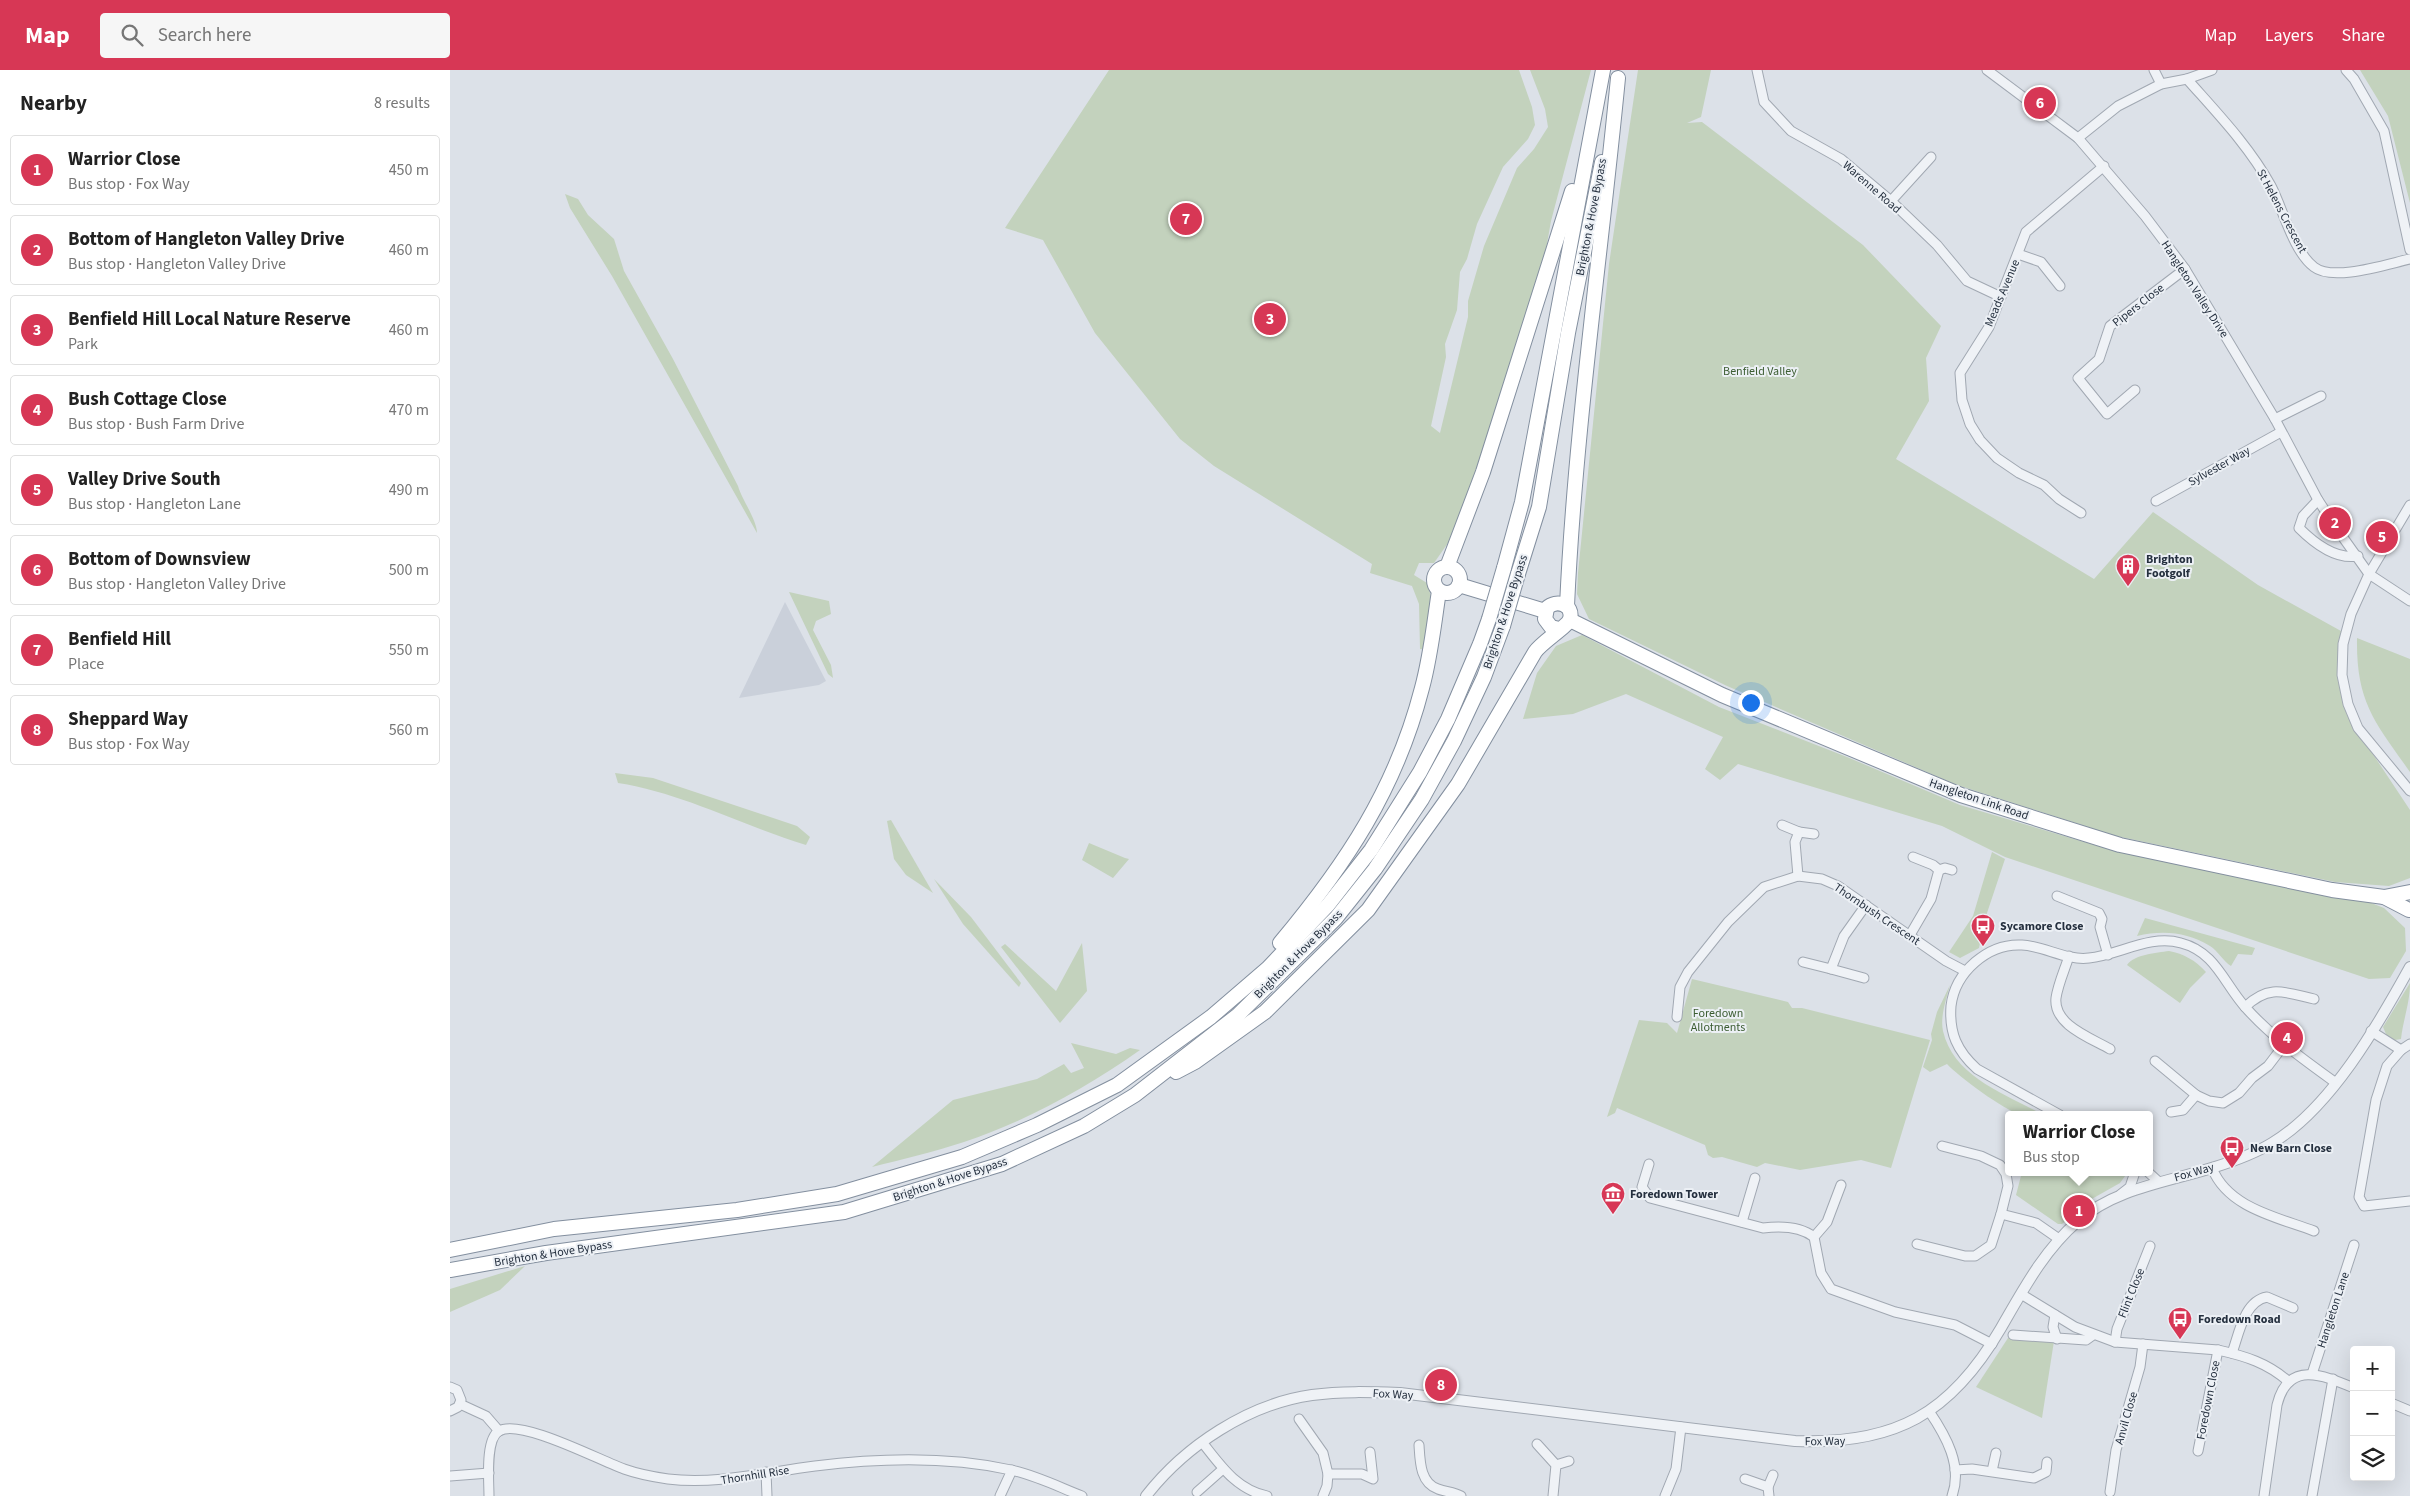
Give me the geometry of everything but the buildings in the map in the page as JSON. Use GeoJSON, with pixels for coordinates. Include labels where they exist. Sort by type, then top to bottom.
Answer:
{"type":"FeatureCollection","features":[{"type":"Feature","properties":{"kind":"highway","name":"Brighton & Hove Bypass"},"geometry":{"type":"LineString","coordinates":[[450,1250],[554,1229],[737,1210],[838,1194],[953,1160],[1037,1125],[1117,1085],[1211,1017],[1268,968],[1322,912],[1371,850],[1420,772],[1448,719],[1480,644],[1489,619],[1522,502],[1603,70]]}},
{"type":"Feature","properties":{"kind":"highway","name":"Brighton & Hove Bypass"},"geometry":{"type":"LineString","coordinates":[[450,1270],[546,1253],[844,1212],[1002,1164],[1084,1126],[1135,1095],[1238,1015],[1336,918],[1375,869],[1422,799],[1454,741],[1489,664],[1503,626],[1538,507],[1568,333],[1619,74]]}},
{"type":"Feature","properties":{"kind":"highway"},"geometry":{"type":"LineString","coordinates":[[1135,1095],[1195,1062],[1265,1012],[1368,910],[1458,784],[1535,652],[1565,618],[1578,456],[1619,74]]}},
{"type":"Feature","properties":{"kind":"highway"},"geometry":{"type":"LineString","coordinates":[[1446,567],[1482,472],[1591,132]]}},
{"type":"Feature","properties":{"kind":"highway"},"geometry":{"type":"LineString","coordinates":[[1211,1017],[1254,974],[1316,900],[1369,822],[1396,765],[1414,716],[1431,650],[1439,591],[1435,585],[1434,577],[1439,570],[1446,567],[1458,572],[1459,585],[1451,593],[1439,591]]}},
{"type":"Feature","properties":{"kind":"highway"},"geometry":{"type":"LineString","coordinates":[[1459,585],[1545,611]]}},
{"type":"Feature","properties":{"kind":"highway"},"geometry":{"type":"LineString","coordinates":[[1545,611],[1555,603],[1565,618]]}},
{"type":"Feature","properties":{"kind":"highway"},"geometry":{"type":"LineString","coordinates":[[1545,611],[1547,624],[1565,618]]}},
{"type":"Feature","properties":{"kind":"highway","name":"Hangleton Link Road"},"geometry":{"type":"LineString","coordinates":[[1565,618],[1722,695],[1961,795],[2120,845],[2332,890],[2384,897],[2410,906]]}},
{"type":"Feature","properties":{"kind":"highway","name":"Hangleton Link Road"},"geometry":{"type":"LineString","coordinates":[[2384,897],[2410,892]]}},
{"type":"Feature","properties":{"kind":"street","name":"Warenne Road"},"geometry":{"type":"LineString","coordinates":[[1757,70],[1764,102],[1791,131],[1841,159],[1891,201],[1937,245],[1967,280],[2001,297]]}},
{"type":"Feature","properties":{"kind":"street","name":"Hangleton Valley Drive"},"geometry":{"type":"LineString","coordinates":[[1987,70],[2078,138],[2146,216],[2184,269],[2275,419],[2318,500],[2369,574],[2410,601]]}},
{"type":"Feature","properties":{"kind":"street"},"geometry":{"type":"LineString","coordinates":[[2154,70],[2161,84]]}},
{"type":"Feature","properties":{"kind":"street"},"geometry":{"type":"LineString","coordinates":[[2078,138],[2118,106],[2161,84],[2187,79],[2212,70]]}},
{"type":"Feature","properties":{"kind":"street"},"geometry":{"type":"LineString","coordinates":[[2346,70],[2354,79],[2384,131],[2410,250]]}},
{"type":"Feature","properties":{"kind":"street","name":"St Helens Crescent"},"geometry":{"type":"LineString","coordinates":[[2187,79],[2250,151],[2271,186],[2301,250],[2314,267],[2334,274],[2410,259]]}},
{"type":"Feature","properties":{"kind":"street"},"geometry":{"type":"LineString","coordinates":[[1891,201],[1931,157]]}},
{"type":"Feature","properties":{"kind":"street","name":"Meads Avenue"},"geometry":{"type":"LineString","coordinates":[[2081,513],[2059,499],[2044,485],[2019,473],[1997,458],[1970,424],[1962,400],[1960,373],[1989,327],[2026,232],[2104,166]]}},
{"type":"Feature","properties":{"kind":"street"},"geometry":{"type":"LineString","coordinates":[[2018,254],[2041,262],[2060,286]]}},
{"type":"Feature","properties":{"kind":"street","name":"Pipers Close"},"geometry":{"type":"LineString","coordinates":[[2135,390],[2107,414],[2078,378],[2099,359],[2110,326],[2184,269]]}},
{"type":"Feature","properties":{"kind":"street"},"geometry":{"type":"LineString","coordinates":[[2275,419],[2320,396]]}},
{"type":"Feature","properties":{"kind":"street","name":"Sylvester Way"},"geometry":{"type":"LineString","coordinates":[[2156,500],[2281,432]]}},
{"type":"Feature","properties":{"kind":"street"},"geometry":{"type":"LineString","coordinates":[[2318,500],[2303,516],[2299,528],[2309,538],[2340,557],[2358,556]]}},
{"type":"Feature","properties":{"kind":"street"},"geometry":{"type":"LineString","coordinates":[[2410,505],[2369,574],[2351,614],[2343,644],[2342,675],[2348,704],[2358,728],[2410,791]]}},
{"type":"Feature","properties":{"kind":"street"},"geometry":{"type":"LineString","coordinates":[[1782,825],[1799,832],[1814,834]]}},
{"type":"Feature","properties":{"kind":"street"},"geometry":{"type":"LineString","coordinates":[[1798,876],[1795,842],[1799,832]]}},
{"type":"Feature","properties":{"kind":"street"},"geometry":{"type":"LineString","coordinates":[[1913,857],[1933,865],[1939,870]]}},
{"type":"Feature","properties":{"kind":"street"},"geometry":{"type":"LineString","coordinates":[[1939,870],[1945,868],[1952,870]]}},
{"type":"Feature","properties":{"kind":"street"},"geometry":{"type":"LineString","coordinates":[[1910,935],[1931,899],[1939,870]]}},
{"type":"Feature","properties":{"kind":"street","name":"Thornbush Crescent"},"geometry":{"type":"LineString","coordinates":[[1677,1016],[1680,987],[1698,958],[1728,922],[1764,887],[1798,876],[1822,879],[1866,905],[1965,972]]}},
{"type":"Feature","properties":{"kind":"street"},"geometry":{"type":"LineString","coordinates":[[2057,896],[2099,913],[2102,919],[2100,927],[2108,955]]}},
{"type":"Feature","properties":{"kind":"street"},"geometry":{"type":"LineString","coordinates":[[1831,969],[1844,936],[1866,905]]}},
{"type":"Feature","properties":{"kind":"street"},"geometry":{"type":"LineString","coordinates":[[2053,1111],[1976,1069],[1966,1059],[1956,1044],[1951,1030],[1952,998],[1965,972],[1986,955],[2002,948],[2022,944],[2086,959],[2162,941],[2180,942],[2201,951],[2216,964],[2245,1007],[2284,1045],[2336,1083]]}},
{"type":"Feature","properties":{"kind":"street"},"geometry":{"type":"LineString","coordinates":[[2069,956],[2056,996],[2056,1007],[2061,1017],[2070,1025],[2110,1049]]}},
{"type":"Feature","properties":{"kind":"street"},"geometry":{"type":"LineString","coordinates":[[1803,962],[1864,978]]}},
{"type":"Feature","properties":{"kind":"street"},"geometry":{"type":"LineString","coordinates":[[2401,1050],[2371,1031],[2410,966]]}},
{"type":"Feature","properties":{"kind":"street"},"geometry":{"type":"LineString","coordinates":[[2245,1007],[2257,995],[2268,992],[2283,992],[2314,999]]}},
{"type":"Feature","properties":{"kind":"street","name":"Fox Way"},"geometry":{"type":"LineString","coordinates":[[1146,1496],[1169,1469],[1202,1442],[1255,1412],[1287,1400],[1311,1395],[1349,1391],[1440,1397],[1795,1441],[1824,1442],[1852,1440],[1886,1432],[1929,1411],[1949,1397],[1966,1380],[1992,1344],[2022,1294],[2059,1239],[2079,1220],[2117,1197],[2159,1182],[2212,1168],[2243,1157],[2283,1136],[2305,1118],[2336,1083],[2371,1031]]}},
{"type":"Feature","properties":{"kind":"street"},"geometry":{"type":"LineString","coordinates":[[2410,1044],[2401,1050],[2388,1066],[2376,1100],[2358,1197],[2364,1206],[2410,1201]]}},
{"type":"Feature","properties":{"kind":"street"},"geometry":{"type":"LineString","coordinates":[[2154,1061],[2196,1095],[2209,1101],[2223,1103],[2239,1093],[2252,1078],[2268,1066],[2284,1045]]}},
{"type":"Feature","properties":{"kind":"street"},"geometry":{"type":"LineString","coordinates":[[2170,1112],[2182,1110],[2196,1095]]}},
{"type":"Feature","properties":{"kind":"street"},"geometry":{"type":"LineString","coordinates":[[1942,1146],[1981,1156],[2000,1165],[2005,1172]]}},
{"type":"Feature","properties":{"kind":"street"},"geometry":{"type":"LineString","coordinates":[[1648,1164],[1642,1187],[1650,1198],[1763,1228],[1782,1226],[1809,1234],[1814,1237],[1822,1273],[1830,1289],[1895,1312],[1955,1325],[1992,1344]]}},
{"type":"Feature","properties":{"kind":"street"},"geometry":{"type":"LineString","coordinates":[[2212,1168],[2221,1185],[2237,1201],[2314,1231]]}},
{"type":"Feature","properties":{"kind":"street"},"geometry":{"type":"LineString","coordinates":[[1917,1244],[1965,1256],[1975,1256],[1991,1245],[2008,1186],[2006,1176]]}},
{"type":"Feature","properties":{"kind":"street"},"geometry":{"type":"LineString","coordinates":[[2117,1197],[2130,1187],[2134,1176]]}},
{"type":"Feature","properties":{"kind":"street"},"geometry":{"type":"LineString","coordinates":[[2152,1176],[2159,1182]]}},
{"type":"Feature","properties":{"kind":"street"},"geometry":{"type":"LineString","coordinates":[[1742,1222],[1755,1178]]}},
{"type":"Feature","properties":{"kind":"street"},"geometry":{"type":"LineString","coordinates":[[1814,1237],[1827,1222],[1841,1185]]}},
{"type":"Feature","properties":{"kind":"street"},"geometry":{"type":"LineString","coordinates":[[2001,1214],[2036,1223],[2059,1239]]}},
{"type":"Feature","properties":{"kind":"street","name":"Hangleton Lane"},"geometry":{"type":"LineString","coordinates":[[2312,1374],[2354,1245]]}},
{"type":"Feature","properties":{"kind":"street","name":"Flint Close"},"geometry":{"type":"LineString","coordinates":[[2115,1342],[2117,1329],[2150,1246]]}},
{"type":"Feature","properties":{"kind":"street"},"geometry":{"type":"LineString","coordinates":[[2022,1294],[2093,1336],[2115,1342],[2218,1350],[2232,1353],[2265,1364],[2289,1382]]}},
{"type":"Feature","properties":{"kind":"street"},"geometry":{"type":"LineString","coordinates":[[2232,1353],[2247,1313],[2253,1303],[2267,1298],[2293,1308]]}},
{"type":"Feature","properties":{"kind":"street"},"geometry":{"type":"LineString","coordinates":[[2055,1315],[2053,1327],[2058,1339]]}},
{"type":"Feature","properties":{"kind":"street"},"geometry":{"type":"LineString","coordinates":[[2013,1334],[2086,1340],[2093,1336]]}},
{"type":"Feature","properties":{"kind":"street","name":"Anvil Close"},"geometry":{"type":"LineString","coordinates":[[2110,1492],[2116,1450],[2140,1367],[2143,1344]]}},
{"type":"Feature","properties":{"kind":"street","name":"Foredown Close"},"geometry":{"type":"LineString","coordinates":[[2198,1451],[2218,1350]]}},
{"type":"Feature","properties":{"kind":"street"},"geometry":{"type":"LineString","coordinates":[[2264,1496],[2280,1392],[2298,1376],[2312,1374],[2322,1375],[2350,1386]]}},
{"type":"Feature","properties":{"kind":"street"},"geometry":{"type":"LineString","coordinates":[[2312,1496],[2333,1380]]}},
{"type":"Feature","properties":{"kind":"street"},"geometry":{"type":"LineString","coordinates":[[450,1387],[460,1393],[460,1404],[455,1410],[450,1411]]}},
{"type":"Feature","properties":{"kind":"street"},"geometry":{"type":"LineString","coordinates":[[460,1404],[486,1416],[499,1431],[492,1439],[489,1496]]}},
{"type":"Feature","properties":{"kind":"street"},"geometry":{"type":"LineString","coordinates":[[2395,1405],[2410,1411]]}},
{"type":"Feature","properties":{"kind":"street"},"geometry":{"type":"LineString","coordinates":[[1929,1411],[1950,1448],[1955,1470],[1952,1496]]}},
{"type":"Feature","properties":{"kind":"street"},"geometry":{"type":"LineString","coordinates":[[1299,1419],[1324,1453],[1328,1474],[1324,1496]]}},
{"type":"Feature","properties":{"kind":"street"},"geometry":{"type":"LineString","coordinates":[[1665,1496],[1676,1470],[1681,1426]]}},
{"type":"Feature","properties":{"kind":"street","name":"Thornhill Rise"},"geometry":{"type":"LineString","coordinates":[[499,1431],[527,1431],[549,1437],[626,1469],[666,1479],[712,1481],[766,1472],[835,1464],[948,1460],[1012,1470],[1082,1496]]}},
{"type":"Feature","properties":{"kind":"street"},"geometry":{"type":"LineString","coordinates":[[1202,1442],[1223,1469],[1246,1489],[1268,1496]]}},
{"type":"Feature","properties":{"kind":"street"},"geometry":{"type":"LineString","coordinates":[[1537,1444],[1556,1466],[1552,1496]]}},
{"type":"Feature","properties":{"kind":"street"},"geometry":{"type":"LineString","coordinates":[[1419,1445],[1421,1466],[1429,1484],[1438,1489],[1461,1496]]}},
{"type":"Feature","properties":{"kind":"street"},"geometry":{"type":"LineString","coordinates":[[1328,1474],[1362,1474],[1373,1479],[1370,1452]]}},
{"type":"Feature","properties":{"kind":"street"},"geometry":{"type":"LineString","coordinates":[[1992,1471],[1996,1453]]}},
{"type":"Feature","properties":{"kind":"street"},"geometry":{"type":"LineString","coordinates":[[1556,1466],[1568,1461]]}},
{"type":"Feature","properties":{"kind":"street"},"geometry":{"type":"LineString","coordinates":[[1955,1470],[1992,1471],[2031,1478],[2046,1472],[2047,1462]]}},
{"type":"Feature","properties":{"kind":"street"},"geometry":{"type":"LineString","coordinates":[[1197,1492],[1223,1469]]}},
{"type":"Feature","properties":{"kind":"street"},"geometry":{"type":"LineString","coordinates":[[1000,1496],[1012,1470]]}},
{"type":"Feature","properties":{"kind":"street"},"geometry":{"type":"LineString","coordinates":[[766,1472],[767,1496]]}},
{"type":"Feature","properties":{"kind":"street"},"geometry":{"type":"LineString","coordinates":[[450,1476],[489,1474]]}},
{"type":"Feature","properties":{"kind":"street"},"geometry":{"type":"LineString","coordinates":[[1745,1479],[1768,1492],[1773,1475]]}},
{"type":"Feature","properties":{"kind":"shaded area"},"geometry":{"type":"Polygon","coordinates":[[[785,602],[826,681],[819,685],[739,698],[785,602]]]}},
{"type":"Feature","properties":{"kind":"green space"},"geometry":{"type":"Polygon","coordinates":[[[1109,70],[1519,70],[1532,107],[1535,125],[1528,139],[1503,167],[1477,224],[1467,259],[1460,272],[1457,310],[1445,344],[1446,357],[1431,426],[1440,433],[1468,317],[1468,301],[1484,246],[1517,168],[1534,149],[1548,127],[1545,109],[1530,70],[1591,70],[1551,221],[1541,278],[1490,435],[1448,543],[1434,563],[1419,563],[1414,575],[1427,583],[1433,603],[1427,650],[1420,649],[1419,604],[1412,586],[1370,573],[1372,564],[1214,466],[1180,439],[1095,333],[1043,240],[1005,228],[1109,70]]]}},
{"type":"Feature","properties":{"kind":"green space","name":"Benfield Valley"},"geometry":{"type":"Polygon","coordinates":[[[1638,70],[1711,70],[1701,117],[1687,123],[1702,122],[1863,245],[1941,326],[1926,358],[1929,401],[1896,459],[2094,579],[2153,512],[2258,585],[2341,631],[2337,676],[2347,715],[2410,810],[2410,878],[2389,886],[2335,882],[2116,836],[1957,785],[1727,686],[1589,619],[1577,594],[1578,573],[1609,264],[1638,70]]]}},
{"type":"Feature","properties":{"kind":"green space"},"geometry":{"type":"Polygon","coordinates":[[[2360,70],[2410,70],[2410,203],[2388,116],[2360,70]]]}},
{"type":"Feature","properties":{"kind":"green space"},"geometry":{"type":"Polygon","coordinates":[[[565,194],[578,199],[588,215],[614,239],[624,271],[673,359],[738,486],[755,522],[757,533],[612,276],[570,208],[565,194]]]}},
{"type":"Feature","properties":{"kind":"green space"},"geometry":{"type":"Polygon","coordinates":[[[789,592],[829,601],[831,614],[816,621],[813,630],[831,665],[833,678],[828,674],[789,592]]]}},
{"type":"Feature","properties":{"kind":"green space"},"geometry":{"type":"Polygon","coordinates":[[[1582,635],[1719,707],[1847,757],[1960,805],[2108,849],[2356,897],[2384,908],[2405,928],[2406,951],[2390,978],[2369,979],[2005,857],[1942,826],[1738,764],[1720,780],[1705,769],[1723,737],[1626,694],[1573,714],[1523,719],[1537,673],[1556,646],[1582,635]]]}},
{"type":"Feature","properties":{"kind":"green space"},"geometry":{"type":"Polygon","coordinates":[[[2357,638],[2410,659],[2410,772],[2378,725],[2364,696],[2360,679],[2357,638]]]}},
{"type":"Feature","properties":{"kind":"green space"},"geometry":{"type":"Polygon","coordinates":[[[615,773],[653,778],[797,826],[810,837],[806,845],[666,794],[618,783],[615,773]]]}},
{"type":"Feature","properties":{"kind":"green space"},"geometry":{"type":"Polygon","coordinates":[[[891,820],[933,893],[906,875],[894,859],[887,821],[891,820]]]}},
{"type":"Feature","properties":{"kind":"green space"},"geometry":{"type":"Polygon","coordinates":[[[1089,843],[1129,859],[1113,878],[1082,860],[1089,843]]]}},
{"type":"Feature","properties":{"kind":"green space"},"geometry":{"type":"Polygon","coordinates":[[[1992,852],[2005,859],[1984,922],[1979,948],[1960,958],[1949,952],[1973,916],[1992,852]]]}},
{"type":"Feature","properties":{"kind":"green space"},"geometry":{"type":"Polygon","coordinates":[[[934,879],[971,917],[1021,983],[1019,987],[963,924],[934,879]]]}},
{"type":"Feature","properties":{"kind":"green space"},"geometry":{"type":"Polygon","coordinates":[[[2145,918],[2255,948],[2252,955],[2238,954],[2231,966],[2213,948],[2184,935],[2156,933],[2137,936],[2145,918]]]}},
{"type":"Feature","properties":{"kind":"green space"},"geometry":{"type":"Polygon","coordinates":[[[1082,943],[1087,991],[1060,1023],[1001,947],[1005,944],[1056,991],[1082,943]]]}},
{"type":"Feature","properties":{"kind":"green space"},"geometry":{"type":"Polygon","coordinates":[[[2169,951],[2189,958],[2206,972],[2190,988],[2180,1003],[2127,965],[2140,956],[2169,951]]]}},
{"type":"Feature","properties":{"kind":"green space","name":"Foredown Allotments"},"geometry":{"type":"Polygon","coordinates":[[[1692,979],[1788,1002],[1792,1008],[1802,1008],[1930,1040],[1891,1168],[1861,1160],[1800,1170],[1765,1163],[1757,1167],[1722,1157],[1713,1158],[1708,1155],[1705,1145],[1617,1108],[1615,1113],[1607,1117],[1639,1020],[1667,1023],[1677,1033],[1692,979]]]}},
{"type":"Feature","properties":{"kind":"green space"},"geometry":{"type":"Polygon","coordinates":[[[2410,983],[2401,1039],[2389,1041],[2383,1027],[2410,983]]]}},
{"type":"Feature","properties":{"kind":"green space"},"geometry":{"type":"Polygon","coordinates":[[[1950,985],[1942,1026],[1948,1046],[1957,1060],[1981,1081],[2036,1111],[2011,1111],[1971,1085],[1947,1064],[1930,1072],[1923,1067],[1932,1040],[1931,1034],[1937,1012],[1950,985]]]}},
{"type":"Feature","properties":{"kind":"green space"},"geometry":{"type":"Polygon","coordinates":[[[1071,1043],[1116,1054],[1130,1048],[1140,1050],[1099,1077],[1033,1114],[953,1146],[872,1167],[953,1100],[1037,1079],[1064,1064],[1071,1073],[1084,1068],[1071,1043]]]}},
{"type":"Feature","properties":{"kind":"green space"},"geometry":{"type":"Polygon","coordinates":[[[2021,1176],[2125,1176],[2120,1183],[2090,1200],[2062,1224],[2058,1224],[2016,1195],[2021,1176]]]}},
{"type":"Feature","properties":{"kind":"green space"},"geometry":{"type":"Polygon","coordinates":[[[525,1266],[500,1290],[450,1312],[450,1289],[525,1266]]]}},
{"type":"Feature","properties":{"kind":"green space"},"geometry":{"type":"Polygon","coordinates":[[[2008,1338],[2054,1341],[2042,1418],[1976,1387],[2008,1338]]]}},
{"type":"Feature","properties":{"kind":"place","name":"Bottom of Downsview"},"geometry":{"type":"Point","coordinates":[2040,103]}},
{"type":"Feature","properties":{"kind":"place","name":"Benfield Hill"},"geometry":{"type":"Point","coordinates":[1186,219]}},
{"type":"Feature","properties":{"kind":"place","name":"Benfield Hill Local Nature Reserve"},"geometry":{"type":"Point","coordinates":[1270,319]}},
{"type":"Feature","properties":{"kind":"place","name":"Bottom of Hangleton Valley Drive"},"geometry":{"type":"Point","coordinates":[2335,523]}},
{"type":"Feature","properties":{"kind":"place","name":"Valley Drive South"},"geometry":{"type":"Point","coordinates":[2382,537]}},
{"type":"Feature","properties":{"kind":"place","name":"Brighton Footgolf"},"geometry":{"type":"Point","coordinates":[2128,587]}},
{"type":"Feature","properties":{"kind":"place","name":"Sycamore Close"},"geometry":{"type":"Point","coordinates":[1983,947]}},
{"type":"Feature","properties":{"kind":"place","name":"Bush Cottage Close"},"geometry":{"type":"Point","coordinates":[2287,1038]}},
{"type":"Feature","properties":{"kind":"place","name":"New Barn Close"},"geometry":{"type":"Point","coordinates":[2232,1169]}},
{"type":"Feature","properties":{"kind":"place","name":"Warrior Close"},"geometry":{"type":"Point","coordinates":[2079,1211]}},
{"type":"Feature","properties":{"kind":"place","name":"Foredown Tower"},"geometry":{"type":"Point","coordinates":[1613,1215]}},
{"type":"Feature","properties":{"kind":"place","name":"Foredown Road"},"geometry":{"type":"Point","coordinates":[2180,1340]}},
{"type":"Feature","properties":{"kind":"place","name":"Sheppard Way"},"geometry":{"type":"Point","coordinates":[1441,1385]}}]}
